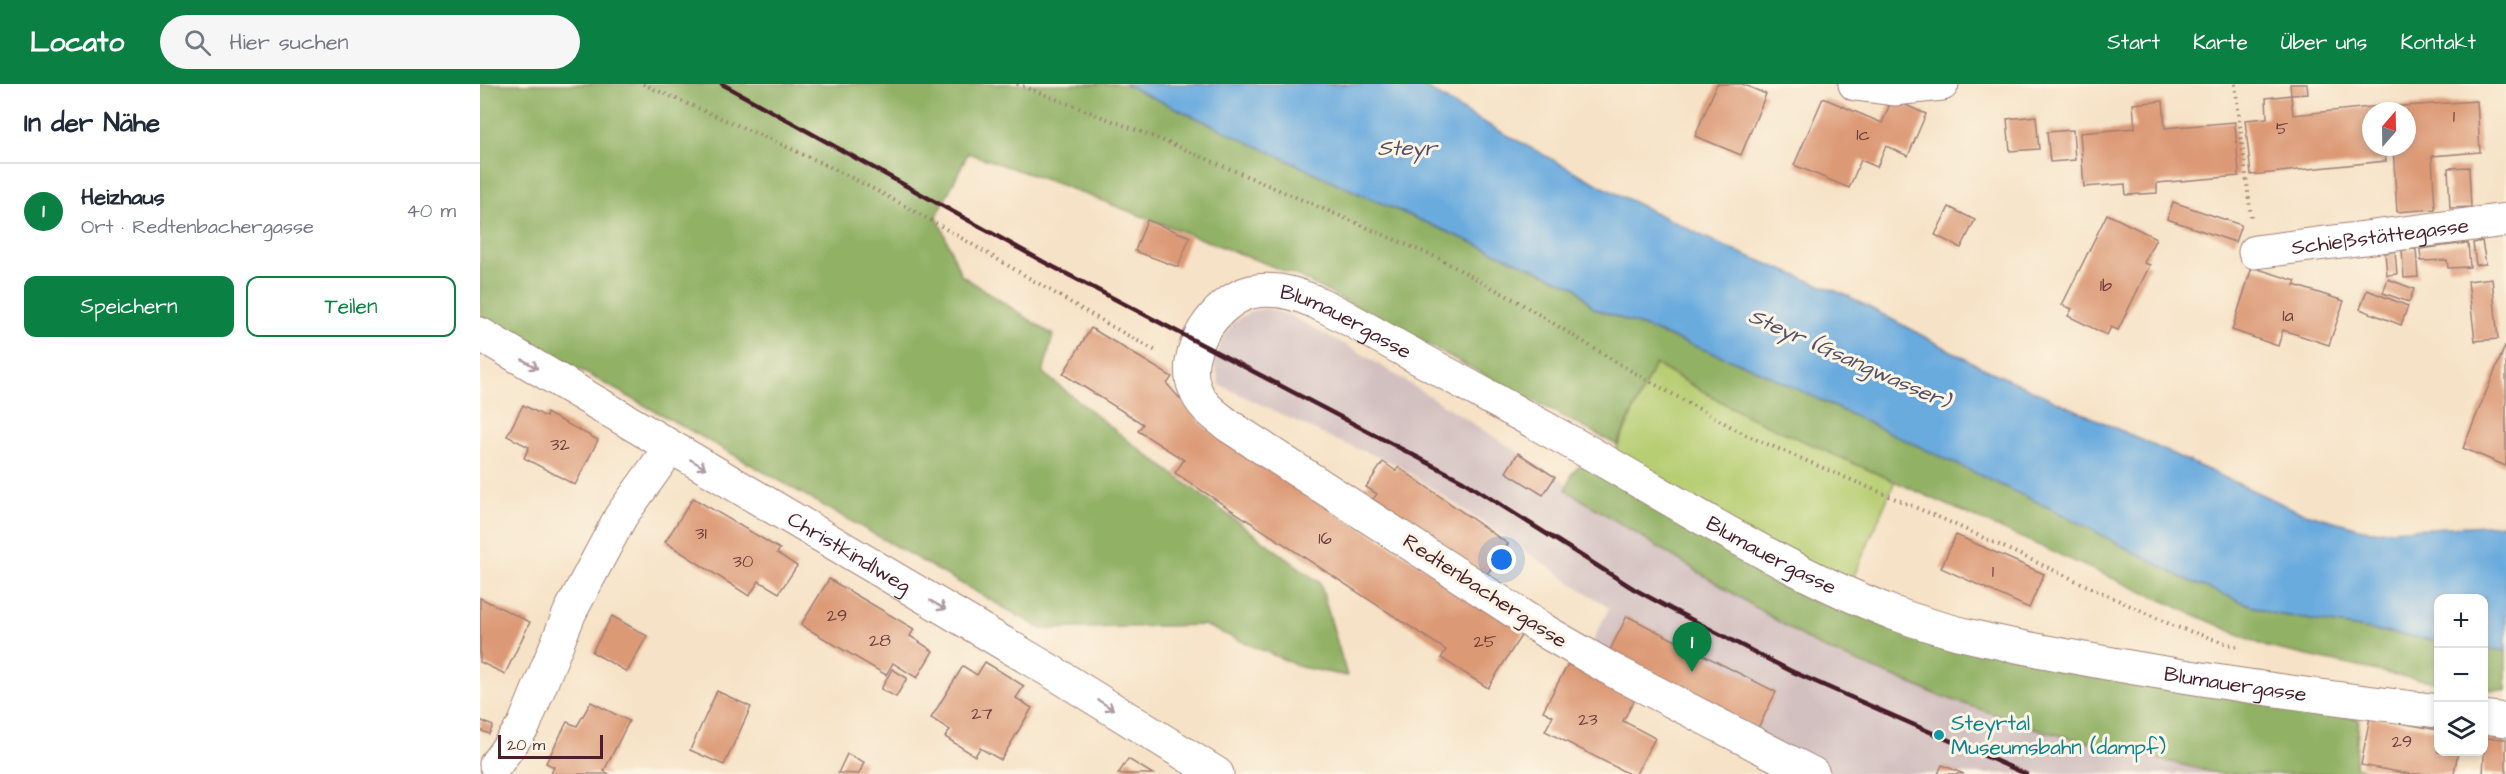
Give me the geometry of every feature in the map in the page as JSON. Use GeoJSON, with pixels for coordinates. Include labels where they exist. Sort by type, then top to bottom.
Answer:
{"type":"FeatureCollection","features":[{"type":"Feature","properties":{"kind":"street"},"geometry":{"type":"LineString","coordinates":[[1855,84],[1894,89],[1942,84]]}},
{"type":"Feature","properties":{"kind":"street","name":"Schießstättegasse"},"geometry":{"type":"LineString","coordinates":[[2254,252],[2506,220]]}},
{"type":"Feature","properties":{"kind":"street","name":"Blumauergasse"},"geometry":{"type":"LineString","coordinates":[[1190,369],[1198,343],[1213,318],[1231,300],[1253,291],[1281,291],[1346,318],[1820,583],[1896,614],[1965,636],[2137,669],[2249,688],[2434,710]]}},
{"type":"Feature","properties":{"kind":"street","name":"Christkindlweg"},"geometry":{"type":"LineString","coordinates":[[480,334],[1059,676],[1217,774]]}},
{"type":"Feature","properties":{"kind":"street","name":"Redtenbachergasse"},"geometry":{"type":"LineString","coordinates":[[1190,369],[1194,388],[1204,407],[1228,426],[1548,633],[1614,671],[1813,774]]}},
{"type":"Feature","properties":{"kind":"street"},"geometry":{"type":"LineString","coordinates":[[489,764],[524,725],[570,612],[621,516],[670,448]]}},
{"type":"Feature","properties":{"kind":"street"},"geometry":{"type":"LineString","coordinates":[[2488,718],[2506,720]]}},
{"type":"Feature","properties":{"kind":"path"},"geometry":{"type":"LineString","coordinates":[[643,84],[854,179],[1190,369]]}},
{"type":"Feature","properties":{"kind":"path"},"geometry":{"type":"LineString","coordinates":[[1017,84],[1172,144],[1440,260],[1520,303],[1631,371],[1746,435],[1945,520],[2174,626],[2240,648]]}},
{"type":"Feature","properties":{"kind":"path"},"geometry":{"type":"LineString","coordinates":[[2235,84],[2254,252]]}},
{"type":"Feature","properties":{"kind":"shaded area"},"geometry":{"type":"Polygon","coordinates":[[[1266,308],[1291,316],[1361,353],[1569,484],[1566,490],[1818,646],[1938,695],[2047,732],[2220,774],[1833,774],[1720,715],[1592,643],[1609,608],[1398,465],[1333,439],[1220,385],[1214,361],[1224,336],[1233,323],[1252,311],[1266,308]]]}},
{"type":"Feature","properties":{"kind":"green space"},"geometry":{"type":"Polygon","coordinates":[[[480,84],[1124,84],[1362,195],[1576,287],[1593,308],[1748,366],[2056,511],[2185,579],[2270,613],[2434,640],[2434,681],[2267,647],[1745,415],[1655,364],[1617,445],[1300,277],[1061,185],[968,153],[937,216],[961,275],[1053,335],[1043,373],[1130,442],[1320,583],[1347,676],[1301,667],[1204,625],[1042,629],[695,433],[480,315],[480,84]]]}},
{"type":"Feature","properties":{"kind":"green space"},"geometry":{"type":"Polygon","coordinates":[[[1655,364],[1745,415],[1895,481],[1843,601],[1605,474],[1655,364]]]}},
{"type":"Feature","properties":{"kind":"green space"},"geometry":{"type":"Polygon","coordinates":[[[1583,462],[1997,653],[2359,719],[2355,767],[2383,774],[2220,774],[2047,732],[1938,695],[1818,646],[1566,490],[1572,474],[1583,462]]]}},
{"type":"Feature","properties":{"kind":"green space"},"geometry":{"type":"Polygon","coordinates":[[[2488,649],[2506,651],[2506,691],[2488,689],[2488,649]]]}},
{"type":"Feature","properties":{"kind":"water","name":"Steyr"},"geometry":{"type":"Polygon","coordinates":[[[1124,84],[1420,84],[1470,115],[1605,188],[1723,246],[1848,296],[1981,367],[2298,511],[2370,531],[2506,524],[2506,651],[2488,649],[2488,594],[2434,594],[2434,640],[2270,613],[2185,579],[2056,511],[1748,366],[1593,308],[1576,287],[1362,195],[1124,84]]]}},
{"type":"Feature","properties":{"kind":"building"},"geometry":{"type":"Polygon","coordinates":[[[1717,84],[1742,84],[1766,94],[1741,155],[1695,136],[1717,84]]]}},
{"type":"Feature","properties":{"kind":"building"},"geometry":{"type":"Polygon","coordinates":[[[2290,84],[2307,84],[2308,94],[2291,95],[2290,84]]]}},
{"type":"Feature","properties":{"kind":"building"},"geometry":{"type":"Polygon","coordinates":[[[2291,95],[2293,115],[2362,108],[2362,156],[2385,156],[2386,161],[2251,175],[2245,120],[2267,118],[2266,98],[2291,95]]]}},
{"type":"Feature","properties":{"kind":"building"},"geometry":{"type":"Polygon","coordinates":[[[1823,98],[1882,123],[1892,99],[1926,114],[1908,156],[1886,146],[1877,167],[1861,160],[1849,188],[1794,165],[1823,98]]]}},
{"type":"Feature","properties":{"kind":"building"},"geometry":{"type":"Polygon","coordinates":[[[2163,101],[2165,128],[2235,122],[2239,176],[2157,183],[2157,193],[2126,195],[2125,184],[2084,187],[2080,133],[2135,128],[2133,104],[2163,101]]]}},
{"type":"Feature","properties":{"kind":"building"},"geometry":{"type":"Polygon","coordinates":[[[2477,101],[2480,152],[2432,156],[2435,209],[2397,212],[2394,156],[2416,156],[2416,105],[2477,101]]]}},
{"type":"Feature","properties":{"kind":"building"},"geometry":{"type":"Polygon","coordinates":[[[2036,116],[2039,149],[2010,151],[2007,119],[2036,116]]]}},
{"type":"Feature","properties":{"kind":"building"},"geometry":{"type":"Polygon","coordinates":[[[2073,130],[2075,160],[2050,162],[2047,132],[2073,130]]]}},
{"type":"Feature","properties":{"kind":"building"},"geometry":{"type":"Polygon","coordinates":[[[2469,167],[2471,207],[2450,208],[2448,168],[2469,167]]]}},
{"type":"Feature","properties":{"kind":"building"},"geometry":{"type":"Polygon","coordinates":[[[2173,202],[2241,225],[2235,242],[2167,219],[2173,202]]]}},
{"type":"Feature","properties":{"kind":"building"},"geometry":{"type":"Polygon","coordinates":[[[1949,207],[1975,220],[1961,248],[1935,235],[1949,207]]]}},
{"type":"Feature","properties":{"kind":"building"},"geometry":{"type":"Polygon","coordinates":[[[2107,214],[2156,238],[2144,263],[2150,265],[2118,330],[2111,327],[2107,335],[2068,316],[2072,309],[2062,305],[2107,214]]]}},
{"type":"Feature","properties":{"kind":"building"},"geometry":{"type":"Polygon","coordinates":[[[1147,220],[1190,237],[1178,267],[1135,251],[1147,220]]]}},
{"type":"Feature","properties":{"kind":"building"},"geometry":{"type":"Polygon","coordinates":[[[2482,241],[2486,264],[2476,265],[2473,243],[2482,241]]]}},
{"type":"Feature","properties":{"kind":"building"},"geometry":{"type":"Polygon","coordinates":[[[2468,243],[2470,267],[2448,268],[2447,260],[2421,261],[2420,249],[2468,243]]]}},
{"type":"Feature","properties":{"kind":"building"},"geometry":{"type":"Polygon","coordinates":[[[2416,249],[2418,277],[2404,278],[2402,250],[2416,249]]]}},
{"type":"Feature","properties":{"kind":"building"},"geometry":{"type":"Polygon","coordinates":[[[2395,251],[2397,274],[2387,275],[2385,253],[2395,251]]]}},
{"type":"Feature","properties":{"kind":"building"},"geometry":{"type":"Polygon","coordinates":[[[2252,267],[2296,281],[2294,285],[2344,301],[2329,345],[2283,330],[2278,346],[2232,330],[2252,267]]]}},
{"type":"Feature","properties":{"kind":"building"},"geometry":{"type":"Polygon","coordinates":[[[2492,278],[2498,339],[2475,341],[2468,281],[2492,278]]]}},
{"type":"Feature","properties":{"kind":"building"},"geometry":{"type":"Polygon","coordinates":[[[2388,279],[2414,289],[2409,302],[2383,293],[2388,279]]]}},
{"type":"Feature","properties":{"kind":"building"},"geometry":{"type":"Polygon","coordinates":[[[2367,290],[2408,306],[2401,325],[2360,309],[2367,290]]]}},
{"type":"Feature","properties":{"kind":"building"},"geometry":{"type":"Polygon","coordinates":[[[1091,328],[1172,377],[1167,384],[1205,427],[1524,631],[1488,688],[1441,658],[1446,650],[1175,473],[1184,460],[1138,431],[1143,424],[1063,374],[1091,328]]]}},
{"type":"Feature","properties":{"kind":"building"},"geometry":{"type":"Polygon","coordinates":[[[2506,344],[2506,466],[2463,448],[2506,344]]]}},
{"type":"Feature","properties":{"kind":"building"},"geometry":{"type":"Polygon","coordinates":[[[523,405],[546,417],[547,413],[598,440],[575,485],[524,458],[529,447],[507,436],[523,405]]]}},
{"type":"Feature","properties":{"kind":"building"},"geometry":{"type":"Polygon","coordinates":[[[1518,453],[1555,477],[1543,495],[1506,472],[1518,453]]]}},
{"type":"Feature","properties":{"kind":"building"},"geometry":{"type":"Polygon","coordinates":[[[1383,462],[1396,471],[1398,467],[1508,544],[1485,577],[1373,499],[1377,494],[1366,487],[1383,462]]]}},
{"type":"Feature","properties":{"kind":"building"},"geometry":{"type":"Polygon","coordinates":[[[693,498],[780,549],[777,553],[797,566],[779,593],[759,581],[749,596],[665,542],[693,498]]]}},
{"type":"Feature","properties":{"kind":"building"},"geometry":{"type":"Polygon","coordinates":[[[1956,535],[2044,574],[2029,608],[1941,568],[1956,535]]]}},
{"type":"Feature","properties":{"kind":"building"},"geometry":{"type":"Polygon","coordinates":[[[829,579],[914,629],[910,636],[933,651],[917,678],[893,663],[886,675],[801,625],[829,579]]]}},
{"type":"Feature","properties":{"kind":"building"},"geometry":{"type":"Polygon","coordinates":[[[480,598],[530,622],[505,674],[480,662],[480,598]]]}},
{"type":"Feature","properties":{"kind":"building"},"geometry":{"type":"Polygon","coordinates":[[[612,616],[647,636],[627,672],[592,652],[612,616]]]}},
{"type":"Feature","properties":{"kind":"building"},"geometry":{"type":"Polygon","coordinates":[[[1627,616],[1776,692],[1758,728],[1609,652],[1627,616]]]}},
{"type":"Feature","properties":{"kind":"building"},"geometry":{"type":"Polygon","coordinates":[[[985,662],[1024,686],[1016,698],[1032,708],[1001,760],[980,748],[975,756],[945,737],[950,730],[931,718],[963,666],[977,675],[985,662]]]}},
{"type":"Feature","properties":{"kind":"building"},"geometry":{"type":"Polygon","coordinates":[[[1568,664],[1635,699],[1623,721],[1655,738],[1636,774],[1629,774],[1545,731],[1553,716],[1543,711],[1568,664]]]}},
{"type":"Feature","properties":{"kind":"building"},"geometry":{"type":"Polygon","coordinates":[[[892,669],[907,678],[896,697],[881,689],[892,669]]]}},
{"type":"Feature","properties":{"kind":"building"},"geometry":{"type":"Polygon","coordinates":[[[717,691],[751,707],[724,765],[690,750],[717,691]]]}},
{"type":"Feature","properties":{"kind":"building"},"geometry":{"type":"Polygon","coordinates":[[[591,702],[629,721],[604,771],[609,774],[551,774],[554,767],[546,763],[567,722],[577,726],[591,702]]]}},
{"type":"Feature","properties":{"kind":"building"},"geometry":{"type":"Polygon","coordinates":[[[2370,717],[2434,729],[2434,756],[2457,756],[2454,774],[2410,774],[2361,765],[2370,717]]]}},
{"type":"Feature","properties":{"kind":"building"},"geometry":{"type":"Polygon","coordinates":[[[480,720],[493,726],[489,734],[480,730],[480,720]]]}},
{"type":"Feature","properties":{"kind":"building"},"geometry":{"type":"Polygon","coordinates":[[[2488,738],[2506,739],[2506,774],[2483,774],[2484,756],[2488,756],[2488,738]]]}},
{"type":"Feature","properties":{"kind":"building"},"geometry":{"type":"Polygon","coordinates":[[[847,754],[864,762],[859,774],[838,773],[847,754]]]}},
{"type":"Feature","properties":{"kind":"building"},"geometry":{"type":"Polygon","coordinates":[[[1128,759],[1153,774],[1118,774],[1128,759]]]}},
{"type":"Feature","properties":{"kind":"building"},"geometry":{"type":"Polygon","coordinates":[[[1942,765],[1964,774],[1938,774],[1942,765]]]}},
{"type":"Feature","properties":{"kind":"railway"},"geometry":{"type":"LineString","coordinates":[[722,84],[1042,261],[1461,480],[1634,589],[1671,609],[1791,671],[2026,774]]}},
{"type":"Feature","properties":{"kind":"place","name":"Heizhaus"},"geometry":{"type":"Point","coordinates":[1692,672]}},
{"type":"Feature","properties":{"kind":"place","name":"Steyrtal Museumsbahn (dampf)"},"geometry":{"type":"Point","coordinates":[1939,735]}},
{"type":"Feature","properties":{"kind":"water label","name":"Steyr (Gsangwasser)"},"geometry":{"type":"Point","coordinates":[1849,359]}}]}
